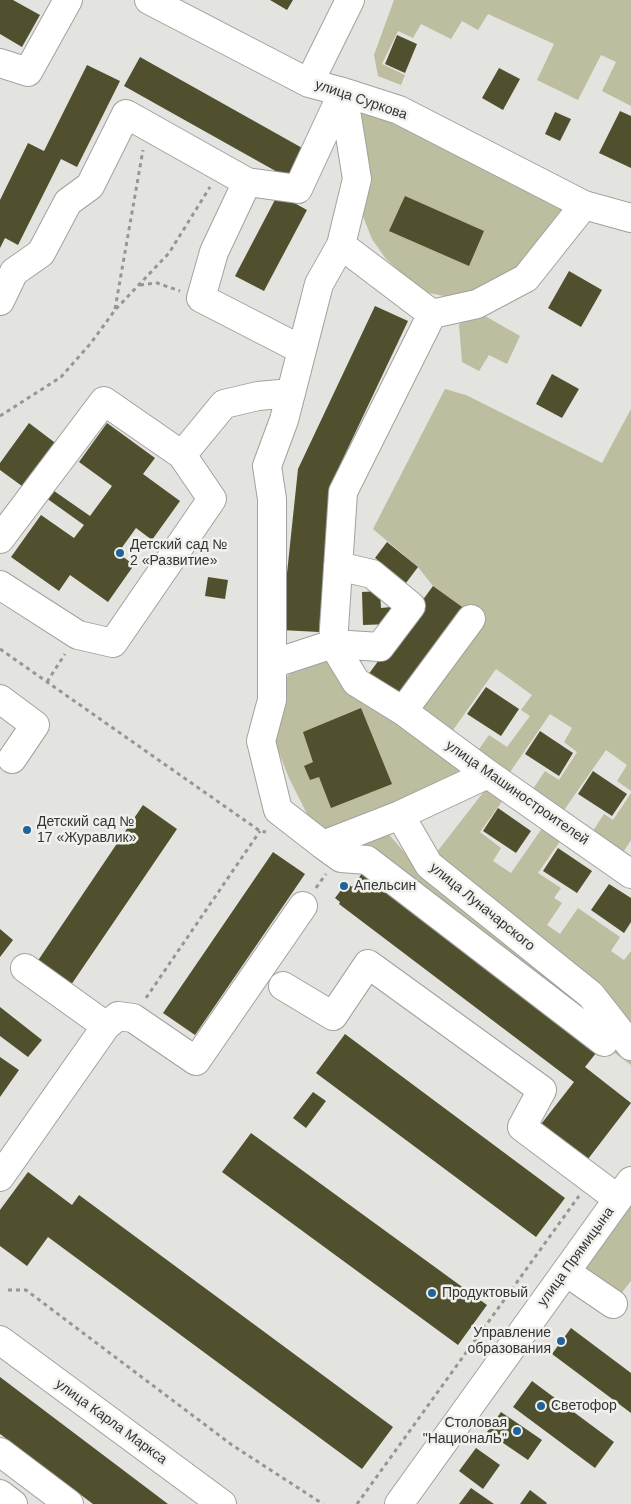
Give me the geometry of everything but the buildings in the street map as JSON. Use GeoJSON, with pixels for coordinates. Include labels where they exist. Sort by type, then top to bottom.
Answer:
{"type":"FeatureCollection","features":[{"type":"Feature","properties":{"kind":"street"},"geometry":{"type":"LineString","coordinates":[[0,64],[28,72],[68,0]]}},
{"type":"Feature","properties":{"kind":"street","name":"улица Суркова"},"geometry":{"type":"LineString","coordinates":[[149,0],[309,83],[399,110],[584,205],[631,218]]}},
{"type":"Feature","properties":{"kind":"street"},"geometry":{"type":"LineString","coordinates":[[309,83],[350,0]]}},
{"type":"Feature","properties":{"kind":"street"},"geometry":{"type":"LineString","coordinates":[[0,302],[14,272],[41,253],[68,202],[90,186],[126,114],[248,182],[298,189],[343,92]]}},
{"type":"Feature","properties":{"kind":"street"},"geometry":{"type":"LineString","coordinates":[[343,92],[357,179],[341,245],[319,284],[284,420],[267,466],[272,499],[272,700],[261,741],[275,823],[321,857],[367,860],[604,1042]]}},
{"type":"Feature","properties":{"kind":"street"},"geometry":{"type":"LineString","coordinates":[[248,182],[214,252],[201,298],[302,350]]}},
{"type":"Feature","properties":{"kind":"street"},"geometry":{"type":"LineString","coordinates":[[341,245],[432,314],[477,304],[526,278],[584,205]]}},
{"type":"Feature","properties":{"kind":"street"},"geometry":{"type":"LineString","coordinates":[[333,644],[343,492],[432,314]]}},
{"type":"Feature","properties":{"kind":"street"},"geometry":{"type":"LineString","coordinates":[[182,456],[224,404],[258,396],[291,393]]}},
{"type":"Feature","properties":{"kind":"street"},"geometry":{"type":"LineString","coordinates":[[0,539],[104,401],[182,456],[212,499],[113,643],[78,635],[0,585]]}},
{"type":"Feature","properties":{"kind":"street"},"geometry":{"type":"LineString","coordinates":[[272,664],[333,644],[380,647],[411,606],[372,574],[338,566]]}},
{"type":"Feature","properties":{"kind":"street"},"geometry":{"type":"LineString","coordinates":[[403,711],[471,619]]}},
{"type":"Feature","properties":{"kind":"street","name":"улица Машиностроителей"},"geometry":{"type":"LineString","coordinates":[[333,644],[356,682],[403,711],[488,774],[631,874]]}},
{"type":"Feature","properties":{"kind":"street"},"geometry":{"type":"LineString","coordinates":[[0,699],[35,725],[12,759]]}},
{"type":"Feature","properties":{"kind":"street"},"geometry":{"type":"LineString","coordinates":[[321,857],[400,815],[488,774]]}},
{"type":"Feature","properties":{"kind":"street","name":"улица Луначарского"},"geometry":{"type":"LineString","coordinates":[[400,815],[428,865],[591,995],[631,1046]]}},
{"type":"Feature","properties":{"kind":"street"},"geometry":{"type":"LineString","coordinates":[[0,1177],[106,1026],[118,1016],[133,1018],[196,1061],[303,906]]}},
{"type":"Feature","properties":{"kind":"street"},"geometry":{"type":"LineString","coordinates":[[284,986],[333,1016],[368,964],[542,1090],[522,1127],[625,1190]]}},
{"type":"Feature","properties":{"kind":"street"},"geometry":{"type":"LineString","coordinates":[[25,968],[106,1026]]}},
{"type":"Feature","properties":{"kind":"street","name":"улица Прямицына"},"geometry":{"type":"LineString","coordinates":[[399,1504],[625,1190]]}},
{"type":"Feature","properties":{"kind":"street"},"geometry":{"type":"LineString","coordinates":[[566,1272],[613,1304]]}},
{"type":"Feature","properties":{"kind":"street","name":"улица Карла Маркса"},"geometry":{"type":"LineString","coordinates":[[0,1340],[222,1504]]}},
{"type":"Feature","properties":{"kind":"street"},"geometry":{"type":"LineString","coordinates":[[0,1452],[69,1504]]}},
{"type":"Feature","properties":{"kind":"street"},"geometry":{"type":"LineString","coordinates":[[0,1494],[13,1504]]}},
{"type":"Feature","properties":{"kind":"path"},"geometry":{"type":"LineString","coordinates":[[115,310],[147,127]]}},
{"type":"Feature","properties":{"kind":"path"},"geometry":{"type":"LineString","coordinates":[[0,416],[61,377],[91,343],[115,310],[169,253],[222,167]]}},
{"type":"Feature","properties":{"kind":"path"},"geometry":{"type":"LineString","coordinates":[[139,285],[157,283],[201,298]]}},
{"type":"Feature","properties":{"kind":"path"},"geometry":{"type":"LineString","coordinates":[[47,682],[78,635]]}},
{"type":"Feature","properties":{"kind":"path"},"geometry":{"type":"LineString","coordinates":[[0,649],[260,831],[265,831],[275,823]]}},
{"type":"Feature","properties":{"kind":"path"},"geometry":{"type":"LineString","coordinates":[[133,1018],[260,831]]}},
{"type":"Feature","properties":{"kind":"path"},"geometry":{"type":"LineString","coordinates":[[303,906],[326,874],[321,857]]}},
{"type":"Feature","properties":{"kind":"path"},"geometry":{"type":"LineString","coordinates":[[357,1504],[584,1189]]}},
{"type":"Feature","properties":{"kind":"path"},"geometry":{"type":"LineString","coordinates":[[8,1290],[26,1290],[232,1445],[323,1504]]}},
{"type":"Feature","properties":{"kind":"green space"},"geometry":{"type":"Polygon","coordinates":[[[394,0],[631,0],[631,106],[602,91],[616,62],[601,55],[578,100],[537,80],[554,44],[488,14],[478,30],[462,21],[451,39],[421,24],[413,38],[398,31],[382,64],[405,75],[401,85],[378,76],[374,55],[394,0]]]}},
{"type":"Feature","properties":{"kind":"green space"},"geometry":{"type":"Polygon","coordinates":[[[371,108],[569,203],[513,277],[454,298],[429,293],[409,280],[386,259],[372,239],[362,214],[353,114],[371,108]]]}},
{"type":"Feature","properties":{"kind":"green space"},"geometry":{"type":"Polygon","coordinates":[[[478,312],[520,336],[507,364],[489,355],[479,371],[462,362],[459,325],[466,314],[478,312]]]}},
{"type":"Feature","properties":{"kind":"green space"},"geometry":{"type":"Polygon","coordinates":[[[445,389],[466,395],[602,463],[631,409],[631,791],[617,781],[627,765],[606,750],[562,813],[531,792],[545,771],[559,780],[577,752],[564,742],[572,728],[550,714],[508,775],[477,752],[489,735],[507,747],[530,716],[521,710],[532,695],[496,669],[451,733],[418,711],[485,615],[465,609],[433,586],[418,567],[373,529],[445,389]]]}},
{"type":"Feature","properties":{"kind":"green space"},"geometry":{"type":"Polygon","coordinates":[[[329,653],[455,758],[459,772],[448,781],[325,829],[309,818],[289,778],[274,740],[287,677],[300,661],[329,653]]]}},
{"type":"Feature","properties":{"kind":"green space"},"geometry":{"type":"Polygon","coordinates":[[[489,785],[506,796],[480,832],[501,848],[493,861],[511,873],[545,824],[563,837],[538,873],[561,888],[554,898],[562,903],[547,925],[560,934],[578,908],[620,937],[611,951],[624,960],[631,951],[631,1023],[433,857],[489,785]]]}},
{"type":"Feature","properties":{"kind":"green space"},"geometry":{"type":"Polygon","coordinates":[[[631,793],[631,840],[622,854],[591,834],[604,814],[613,820],[631,793]]]}},
{"type":"Feature","properties":{"kind":"green space"},"geometry":{"type":"Polygon","coordinates":[[[385,830],[412,861],[585,1001],[631,1059],[631,1065],[342,851],[385,830]]]}},
{"type":"Feature","properties":{"kind":"green space"},"geometry":{"type":"Polygon","coordinates":[[[631,1198],[631,1281],[616,1300],[581,1274],[631,1198]]]}},
{"type":"Feature","properties":{"kind":"place","name":"Детский сад № 2 «Развитие»"},"geometry":{"type":"Point","coordinates":[120,553]}},
{"type":"Feature","properties":{"kind":"place","name":"Детский сад № 17 «Журавлик»"},"geometry":{"type":"Point","coordinates":[27,830]}},
{"type":"Feature","properties":{"kind":"place","name":"Апельсин"},"geometry":{"type":"Point","coordinates":[344,886]}},
{"type":"Feature","properties":{"kind":"place","name":"Продуктовый"},"geometry":{"type":"Point","coordinates":[432,1293]}},
{"type":"Feature","properties":{"kind":"place","name":"Управление образования"},"geometry":{"type":"Point","coordinates":[561,1341]}},
{"type":"Feature","properties":{"kind":"place","name":"Светофор"},"geometry":{"type":"Point","coordinates":[541,1406]}},
{"type":"Feature","properties":{"kind":"place","name":"Столовая \"НационалЬ\""},"geometry":{"type":"Point","coordinates":[517,1431]}}]}
